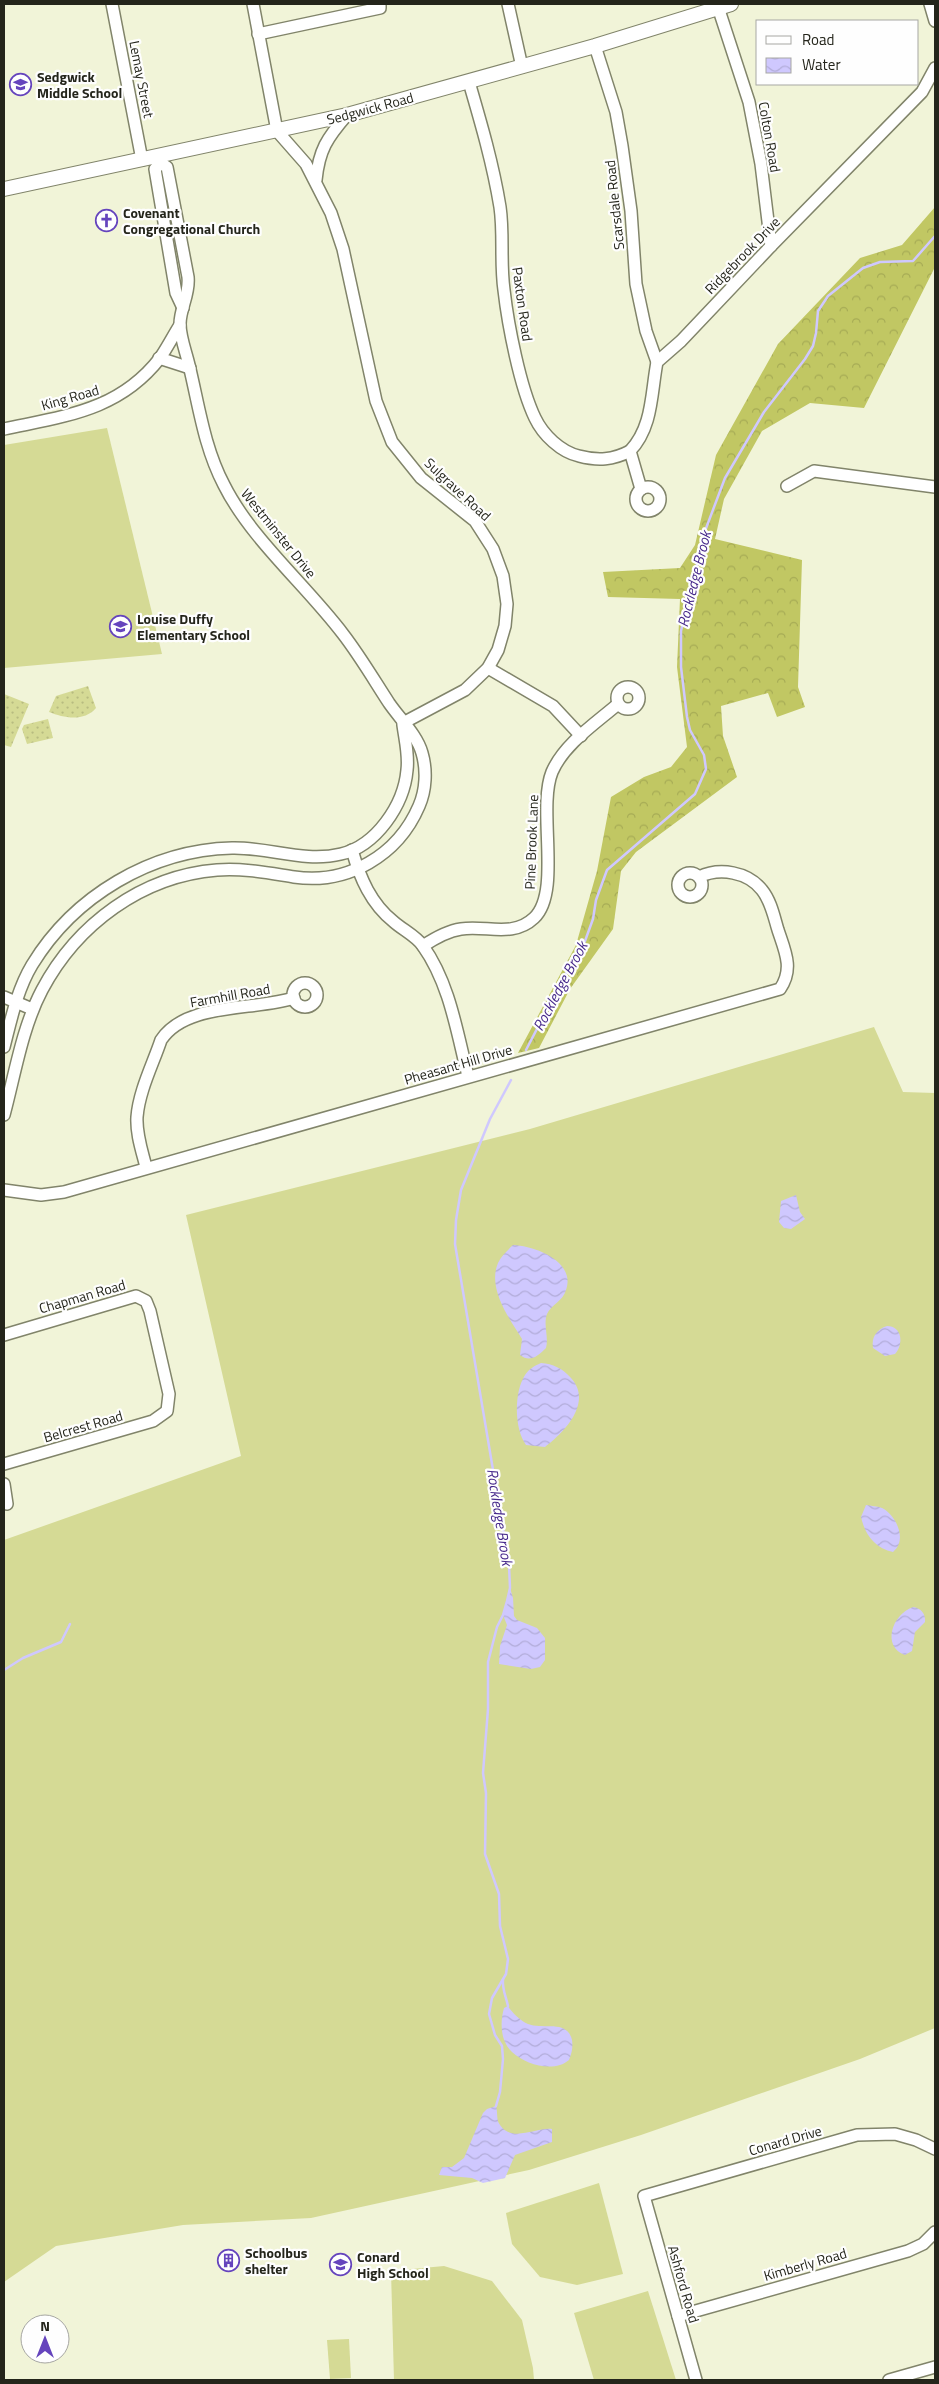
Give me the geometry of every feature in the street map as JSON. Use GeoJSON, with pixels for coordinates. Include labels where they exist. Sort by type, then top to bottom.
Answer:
{"type":"FeatureCollection","features":[{"type":"Feature","properties":{"kind":"main road","name":"Sedgwick Road"},"geometry":{"type":"LineString","coordinates":[[4,189],[142,160],[160,160],[347,115],[594,46],[698,9],[725,6]]}},
{"type":"Feature","properties":{"kind":"street","name":"Lemay Street"},"geometry":{"type":"LineString","coordinates":[[112,4],[142,160]]}},
{"type":"Feature","properties":{"kind":"street"},"geometry":{"type":"LineString","coordinates":[[253,4],[277,131]]}},
{"type":"Feature","properties":{"kind":"street"},"geometry":{"type":"LineString","coordinates":[[258,34],[380,8],[380,4]]}},
{"type":"Feature","properties":{"kind":"street"},"geometry":{"type":"LineString","coordinates":[[508,4],[522,67]]}},
{"type":"Feature","properties":{"kind":"street"},"geometry":{"type":"LineString","coordinates":[[930,4],[935,21]]}},
{"type":"Feature","properties":{"kind":"street","name":"Colton Road"},"geometry":{"type":"LineString","coordinates":[[725,6],[749,102],[761,164],[771,246]]}},
{"type":"Feature","properties":{"kind":"street","name":"Scarsdale Road"},"geometry":{"type":"LineString","coordinates":[[594,46],[616,112],[621,137],[631,211],[636,284],[646,331],[657,362]]}},
{"type":"Feature","properties":{"kind":"street","name":"Ridgebrook Drive"},"geometry":{"type":"LineString","coordinates":[[657,362],[681,341],[922,92],[935,68]]}},
{"type":"Feature","properties":{"kind":"street","name":"Paxton Road"},"geometry":{"type":"LineString","coordinates":[[469,82],[490,153],[500,208],[504,289],[513,344],[535,419],[550,439],[569,454],[595,460],[617,458],[630,451]]}},
{"type":"Feature","properties":{"kind":"street"},"geometry":{"type":"LineString","coordinates":[[316,180],[318,161],[325,142],[347,115]]}},
{"type":"Feature","properties":{"kind":"street","name":"Sulgrave Road"},"geometry":{"type":"LineString","coordinates":[[277,131],[306,164],[331,212],[344,248],[376,401],[392,442],[421,478],[475,521],[484,533],[500,564],[506,590],[506,614],[502,638],[488,668],[473,684],[456,696],[403,723]]}},
{"type":"Feature","properties":{"kind":"street","name":"Westminster Drive"},"geometry":{"type":"LineString","coordinates":[[4,1115],[32,1010],[44,986],[76,941],[95,922],[119,903],[144,890],[180,877],[215,870],[261,871],[295,877],[319,878],[357,870],[376,859],[401,835],[418,808],[422,797],[425,775],[422,752],[417,741],[343,634],[241,513],[225,488],[214,464],[205,437],[180,326],[183,308],[176,293],[155,170],[160,160]]}},
{"type":"Feature","properties":{"kind":"street","name":"King Road"},"geometry":{"type":"LineString","coordinates":[[4,429],[73,413],[111,400],[140,378],[159,358],[180,326]]}},
{"type":"Feature","properties":{"kind":"street"},"geometry":{"type":"LineString","coordinates":[[159,358],[190,368]]}},
{"type":"Feature","properties":{"kind":"street"},"geometry":{"type":"LineString","coordinates":[[641,489],[630,451],[642,436],[647,425],[657,362]]}},
{"type":"Feature","properties":{"kind":"street"},"geometry":{"type":"LineString","coordinates":[[788,486],[814,471],[935,487]]}},
{"type":"Feature","properties":{"kind":"street"},"geometry":{"type":"LineString","coordinates":[[488,668],[553,706],[581,736]]}},
{"type":"Feature","properties":{"kind":"street","name":"Pine Brook Lane"},"geometry":{"type":"LineString","coordinates":[[423,946],[445,933],[461,929],[502,930],[520,927],[528,923],[540,912],[546,888],[547,796],[549,782],[558,761],[581,736],[618,704]]}},
{"type":"Feature","properties":{"kind":"street","name":"Westminster Drive"},"geometry":{"type":"LineString","coordinates":[[4,1047],[16,1002],[31,967],[45,946],[66,923],[98,894],[144,867],[176,856],[223,849],[260,850],[302,857],[332,856],[352,850],[377,832],[402,794],[408,759],[403,723]]}},
{"type":"Feature","properties":{"kind":"street"},"geometry":{"type":"LineString","coordinates":[[352,850],[357,870],[378,906],[423,946],[443,982],[468,1076]]}},
{"type":"Feature","properties":{"kind":"street","name":"Pheasant Hill Drive"},"geometry":{"type":"LineString","coordinates":[[4,1190],[41,1195],[64,1192],[146,1167],[780,989],[787,976],[788,959],[769,903],[762,890],[747,878],[732,872],[710,872],[699,877]]}},
{"type":"Feature","properties":{"kind":"street"},"geometry":{"type":"LineString","coordinates":[[4,997],[32,1010]]}},
{"type":"Feature","properties":{"kind":"street","name":"Farmhill Road"},"geometry":{"type":"LineString","coordinates":[[146,1167],[137,1117],[140,1102],[161,1040],[166,1032],[182,1020],[198,1015],[294,998]]}},
{"type":"Feature","properties":{"kind":"street","name":"Chapman Road"},"geometry":{"type":"LineString","coordinates":[[4,1335],[136,1296],[146,1302],[150,1311],[169,1394],[168,1411]]}},
{"type":"Feature","properties":{"kind":"street","name":"Belcrest Road"},"geometry":{"type":"LineString","coordinates":[[4,1464],[153,1421],[168,1411]]}},
{"type":"Feature","properties":{"kind":"street"},"geometry":{"type":"LineString","coordinates":[[4,1484],[7,1504]]}},
{"type":"Feature","properties":{"kind":"street","name":"Conard Drive"},"geometry":{"type":"LineString","coordinates":[[644,2196],[857,2135],[896,2134],[916,2140],[935,2149]]}},
{"type":"Feature","properties":{"kind":"street","name":"Ashford Road"},"geometry":{"type":"LineString","coordinates":[[644,2196],[696,2380]]}},
{"type":"Feature","properties":{"kind":"street","name":"Kimberly Road"},"geometry":{"type":"LineString","coordinates":[[678,2316],[908,2250],[923,2244],[935,2232]]}},
{"type":"Feature","properties":{"kind":"street"},"geometry":{"type":"LineString","coordinates":[[889,2380],[935,2367]]}},
{"type":"Feature","properties":{"kind":"green space"},"geometry":{"type":"Polygon","coordinates":[[[935,207],[935,267],[864,408],[810,403],[762,431],[724,499],[715,539],[802,560],[798,687],[805,707],[777,717],[768,693],[721,706],[723,736],[737,777],[636,852],[621,871],[613,929],[570,989],[539,1048],[518,1053],[576,945],[597,871],[611,797],[644,777],[671,767],[687,747],[677,667],[680,599],[608,597],[603,572],[680,568],[695,545],[716,455],[778,344],[860,258],[902,245],[935,207]]]}},
{"type":"Feature","properties":{"kind":"green space"},"geometry":{"type":"Polygon","coordinates":[[[107,428],[162,654],[4,668],[4,445],[107,428]]]}},
{"type":"Feature","properties":{"kind":"green space"},"geometry":{"type":"Polygon","coordinates":[[[88,686],[96,708],[91,712],[74,718],[49,712],[56,696],[88,686]]]}},
{"type":"Feature","properties":{"kind":"green space"},"geometry":{"type":"Polygon","coordinates":[[[4,694],[29,704],[11,747],[4,745],[4,694]]]}},
{"type":"Feature","properties":{"kind":"green space"},"geometry":{"type":"Polygon","coordinates":[[[48,719],[53,738],[27,744],[22,729],[24,725],[48,719]]]}},
{"type":"Feature","properties":{"kind":"green space"},"geometry":{"type":"Polygon","coordinates":[[[874,1027],[903,1092],[935,1093],[935,2028],[860,2059],[641,2135],[529,2170],[311,2218],[183,2225],[56,2246],[4,2282],[4,1540],[241,1456],[186,1215],[530,1129],[874,1027]]]}},
{"type":"Feature","properties":{"kind":"green space"},"geometry":{"type":"Polygon","coordinates":[[[599,2183],[623,2274],[577,2285],[540,2277],[512,2244],[506,2213],[599,2183]]]}},
{"type":"Feature","properties":{"kind":"green space"},"geometry":{"type":"Polygon","coordinates":[[[444,2266],[492,2281],[522,2320],[534,2380],[394,2380],[391,2271],[444,2266]]]}},
{"type":"Feature","properties":{"kind":"green space"},"geometry":{"type":"Polygon","coordinates":[[[648,2291],[676,2380],[594,2380],[574,2313],[648,2291]]]}},
{"type":"Feature","properties":{"kind":"green space"},"geometry":{"type":"Polygon","coordinates":[[[349,2339],[351,2378],[330,2379],[327,2340],[349,2339]]]}},
{"type":"Feature","properties":{"kind":"water"},"geometry":{"type":"Polygon","coordinates":[[[796,1195],[800,1212],[805,1219],[791,1229],[784,1228],[779,1222],[781,1201],[796,1195]]]}},
{"type":"Feature","properties":{"kind":"water"},"geometry":{"type":"Polygon","coordinates":[[[513,1245],[543,1252],[552,1257],[565,1271],[568,1280],[564,1294],[547,1314],[546,1348],[537,1356],[531,1358],[520,1355],[522,1339],[501,1303],[495,1283],[498,1263],[513,1245]]]}},
{"type":"Feature","properties":{"kind":"water"},"geometry":{"type":"Polygon","coordinates":[[[887,1326],[896,1329],[900,1336],[900,1345],[895,1354],[885,1356],[873,1348],[873,1340],[880,1329],[887,1326]]]}},
{"type":"Feature","properties":{"kind":"water"},"geometry":{"type":"Polygon","coordinates":[[[541,1363],[557,1367],[568,1375],[577,1387],[579,1397],[578,1406],[568,1425],[545,1447],[526,1445],[519,1429],[517,1410],[521,1382],[528,1371],[541,1363]]]}},
{"type":"Feature","properties":{"kind":"water"},"geometry":{"type":"Polygon","coordinates":[[[866,1505],[882,1508],[896,1522],[900,1541],[893,1552],[876,1544],[865,1530],[861,1517],[866,1505]]]}},
{"type":"Feature","properties":{"kind":"water"},"geometry":{"type":"Polygon","coordinates":[[[510,1588],[513,1598],[514,1616],[517,1620],[537,1628],[545,1638],[545,1660],[540,1667],[531,1669],[499,1664],[500,1646],[507,1625],[503,1615],[510,1588]]]}},
{"type":"Feature","properties":{"kind":"water"},"geometry":{"type":"Polygon","coordinates":[[[913,1607],[922,1612],[925,1616],[925,1622],[915,1632],[912,1651],[905,1655],[893,1645],[892,1631],[899,1617],[913,1607]]]}},
{"type":"Feature","properties":{"kind":"water"},"geometry":{"type":"Polygon","coordinates":[[[508,2006],[517,2017],[528,2024],[565,2029],[572,2040],[569,2060],[556,2066],[540,2066],[525,2061],[512,2052],[505,2042],[502,2031],[504,2008],[508,2006]]]}},
{"type":"Feature","properties":{"kind":"water"},"geometry":{"type":"Polygon","coordinates":[[[496,2106],[499,2123],[505,2130],[518,2134],[552,2129],[552,2142],[515,2155],[505,2178],[483,2183],[472,2178],[439,2175],[442,2167],[452,2167],[464,2158],[483,2113],[487,2109],[496,2106]]]}},
{"type":"Feature","properties":{"kind":"waterway","name":"Rockledge Brook"},"geometry":{"type":"LineString","coordinates":[[526,1050],[585,941],[593,919],[596,900],[607,870],[695,794],[706,769],[704,755],[690,730],[687,717],[681,667],[681,631],[705,531],[725,478],[764,412],[813,346],[818,311],[828,296],[863,268],[880,262],[913,261],[935,236]]}},
{"type":"Feature","properties":{"kind":"waterway","name":"Rockledge Brook"},"geometry":{"type":"LineString","coordinates":[[496,2106],[500,2092],[503,2059],[502,2046],[495,2035],[489,2014],[492,1998],[506,1974],[508,1959],[500,1926],[499,1894],[485,1854],[486,1793],[483,1773],[488,1709],[488,1662],[510,1588],[509,1565],[455,1244],[456,1220],[461,1190],[490,1119],[511,1080]]}},
{"type":"Feature","properties":{"kind":"waterway"},"geometry":{"type":"LineString","coordinates":[[4,1670],[23,1658],[61,1642],[70,1624]]}},
{"type":"Feature","properties":{"kind":"waterway"},"geometry":{"type":"LineString","coordinates":[[503,1979],[508,2006]]}},
{"type":"Feature","properties":{"kind":"place","name":"Sedgwick Middle School"},"geometry":{"type":"Point","coordinates":[21,84]}},
{"type":"Feature","properties":{"kind":"place","name":"Covenant Congregational Church"},"geometry":{"type":"Point","coordinates":[107,220]}},
{"type":"Feature","properties":{"kind":"place","name":"Louise Duffy Elementary School"},"geometry":{"type":"Point","coordinates":[121,626]}},
{"type":"Feature","properties":{"kind":"place","name":"Schoolbus shelter"},"geometry":{"type":"Point","coordinates":[229,2260]}},
{"type":"Feature","properties":{"kind":"place","name":"Conard High School"},"geometry":{"type":"Point","coordinates":[341,2264]}}]}
